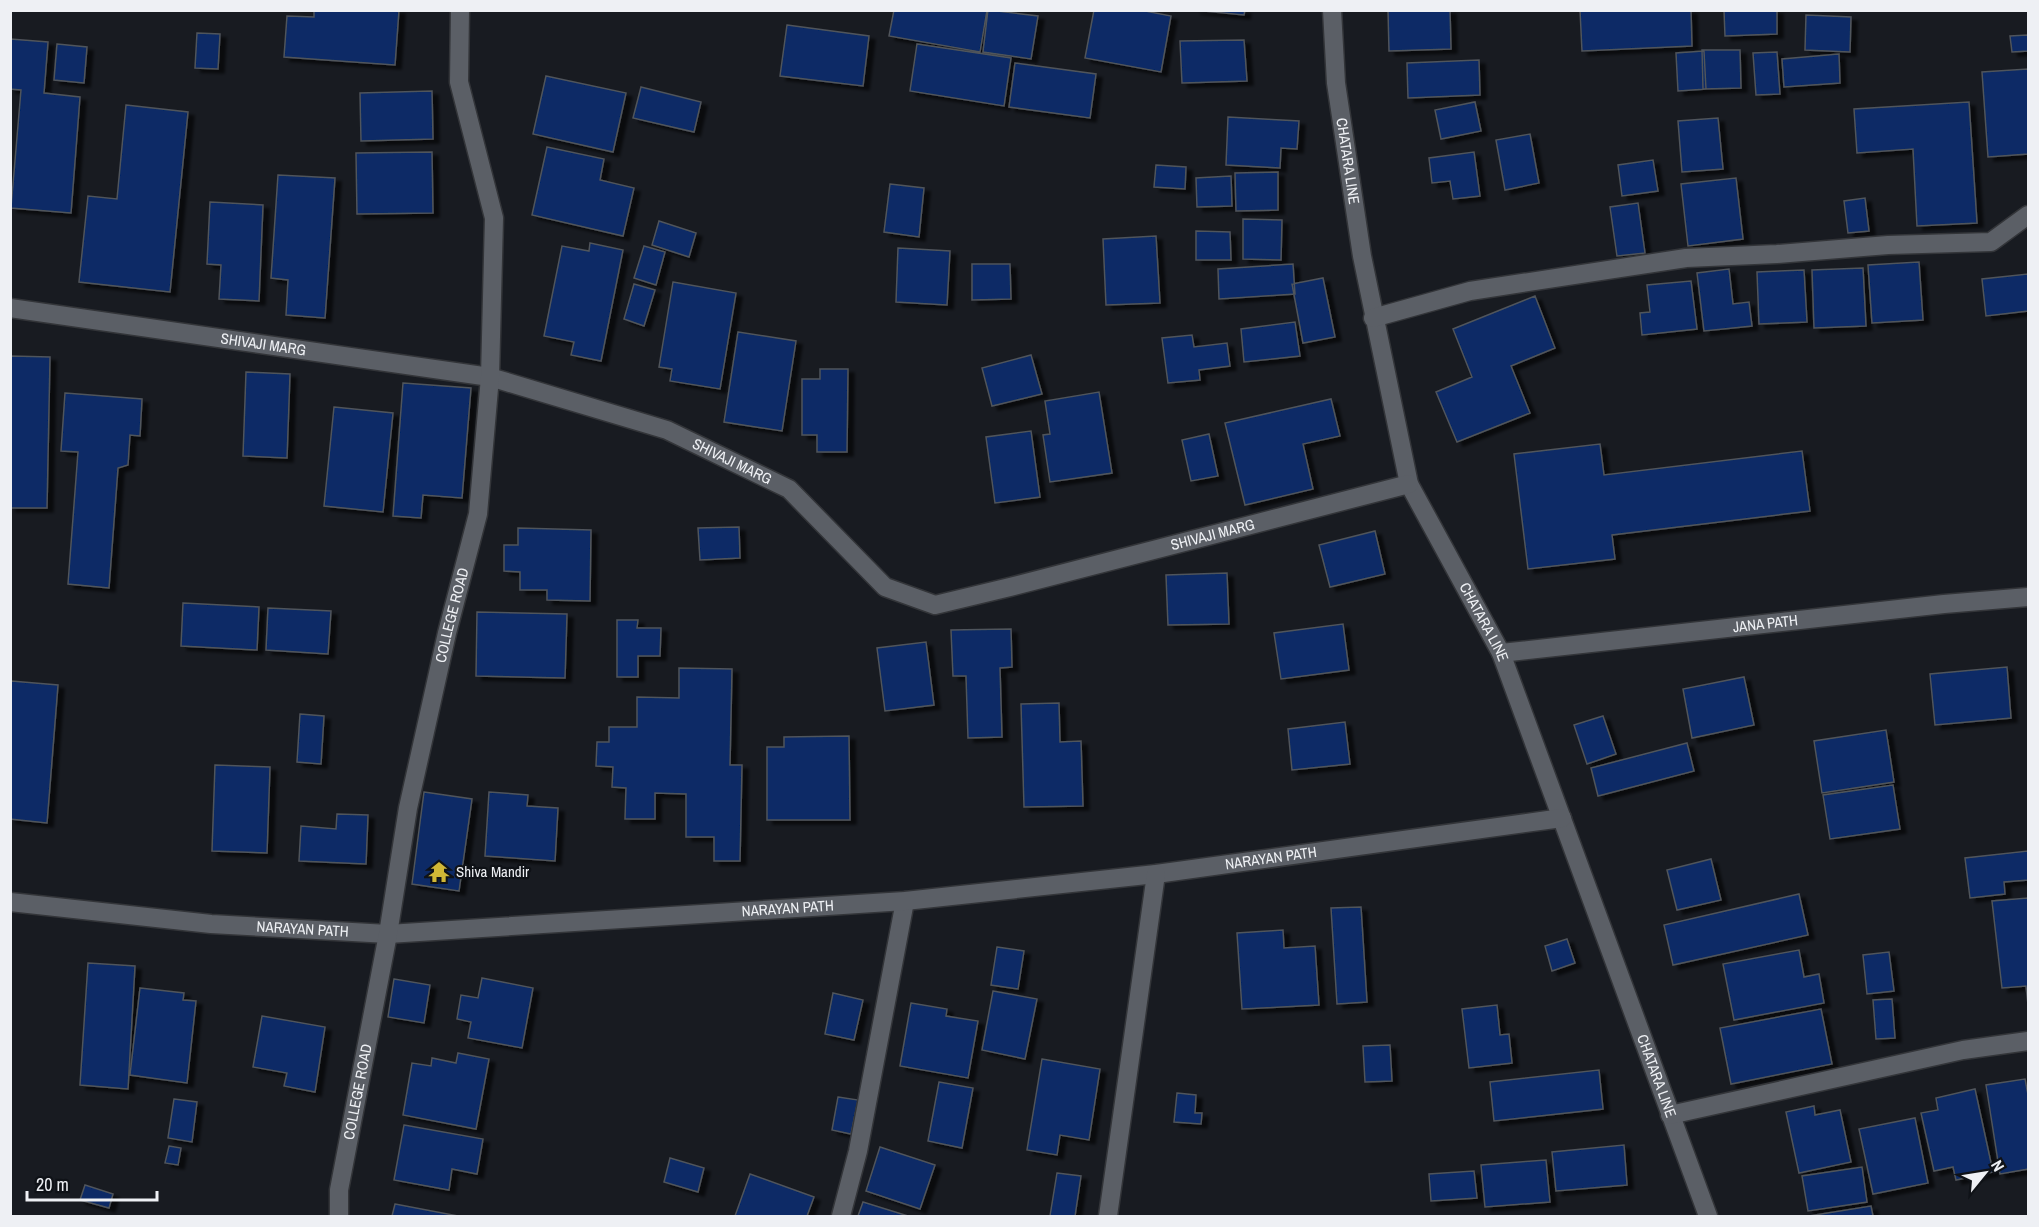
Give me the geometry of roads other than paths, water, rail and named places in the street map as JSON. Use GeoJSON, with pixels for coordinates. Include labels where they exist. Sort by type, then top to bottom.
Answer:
{"type":"FeatureCollection","features":[{"type":"Feature","properties":{"kind":"street","name":"COLLEGE ROAD"},"geometry":{"type":"LineString","coordinates":[[339,1216],[339,1190],[388,933],[408,808],[447,633],[478,514],[490,377],[494,218],[459,82],[460,10]]}},
{"type":"Feature","properties":{"kind":"street","name":"CHATARA LINE"},"geometry":{"type":"LineString","coordinates":[[1332,10],[1336,83],[1373,318],[1409,484],[1501,653],[1708,1216]]}},
{"type":"Feature","properties":{"kind":"street"},"geometry":{"type":"LineString","coordinates":[[1373,318],[1470,291],[1686,258],[1777,254],[1888,245],[1991,242],[2028,215]]}},
{"type":"Feature","properties":{"kind":"street","name":"SHIVAJI MARG"},"geometry":{"type":"LineString","coordinates":[[10,308],[490,377],[667,430],[789,489],[885,587],[935,605],[1409,484]]}},
{"type":"Feature","properties":{"kind":"street","name":"JANA PATH"},"geometry":{"type":"LineString","coordinates":[[1501,653],[1944,604],[2028,597]]}},
{"type":"Feature","properties":{"kind":"street","name":"NARAYAN PATH"},"geometry":{"type":"LineString","coordinates":[[10,902],[211,924],[388,933],[905,901],[1156,874],[1562,818]]}},
{"type":"Feature","properties":{"kind":"street"},"geometry":{"type":"LineString","coordinates":[[1108,1216],[1156,874]]}},
{"type":"Feature","properties":{"kind":"street"},"geometry":{"type":"LineString","coordinates":[[841,1216],[858,1151],[905,901]]}},
{"type":"Feature","properties":{"kind":"street"},"geometry":{"type":"LineString","coordinates":[[1670,1114],[1963,1050],[2028,1041]]}},
{"type":"Feature","properties":{"kind":"place","name":"Shiva Mandir"},"geometry":{"type":"Point","coordinates":[439,872]}}]}
